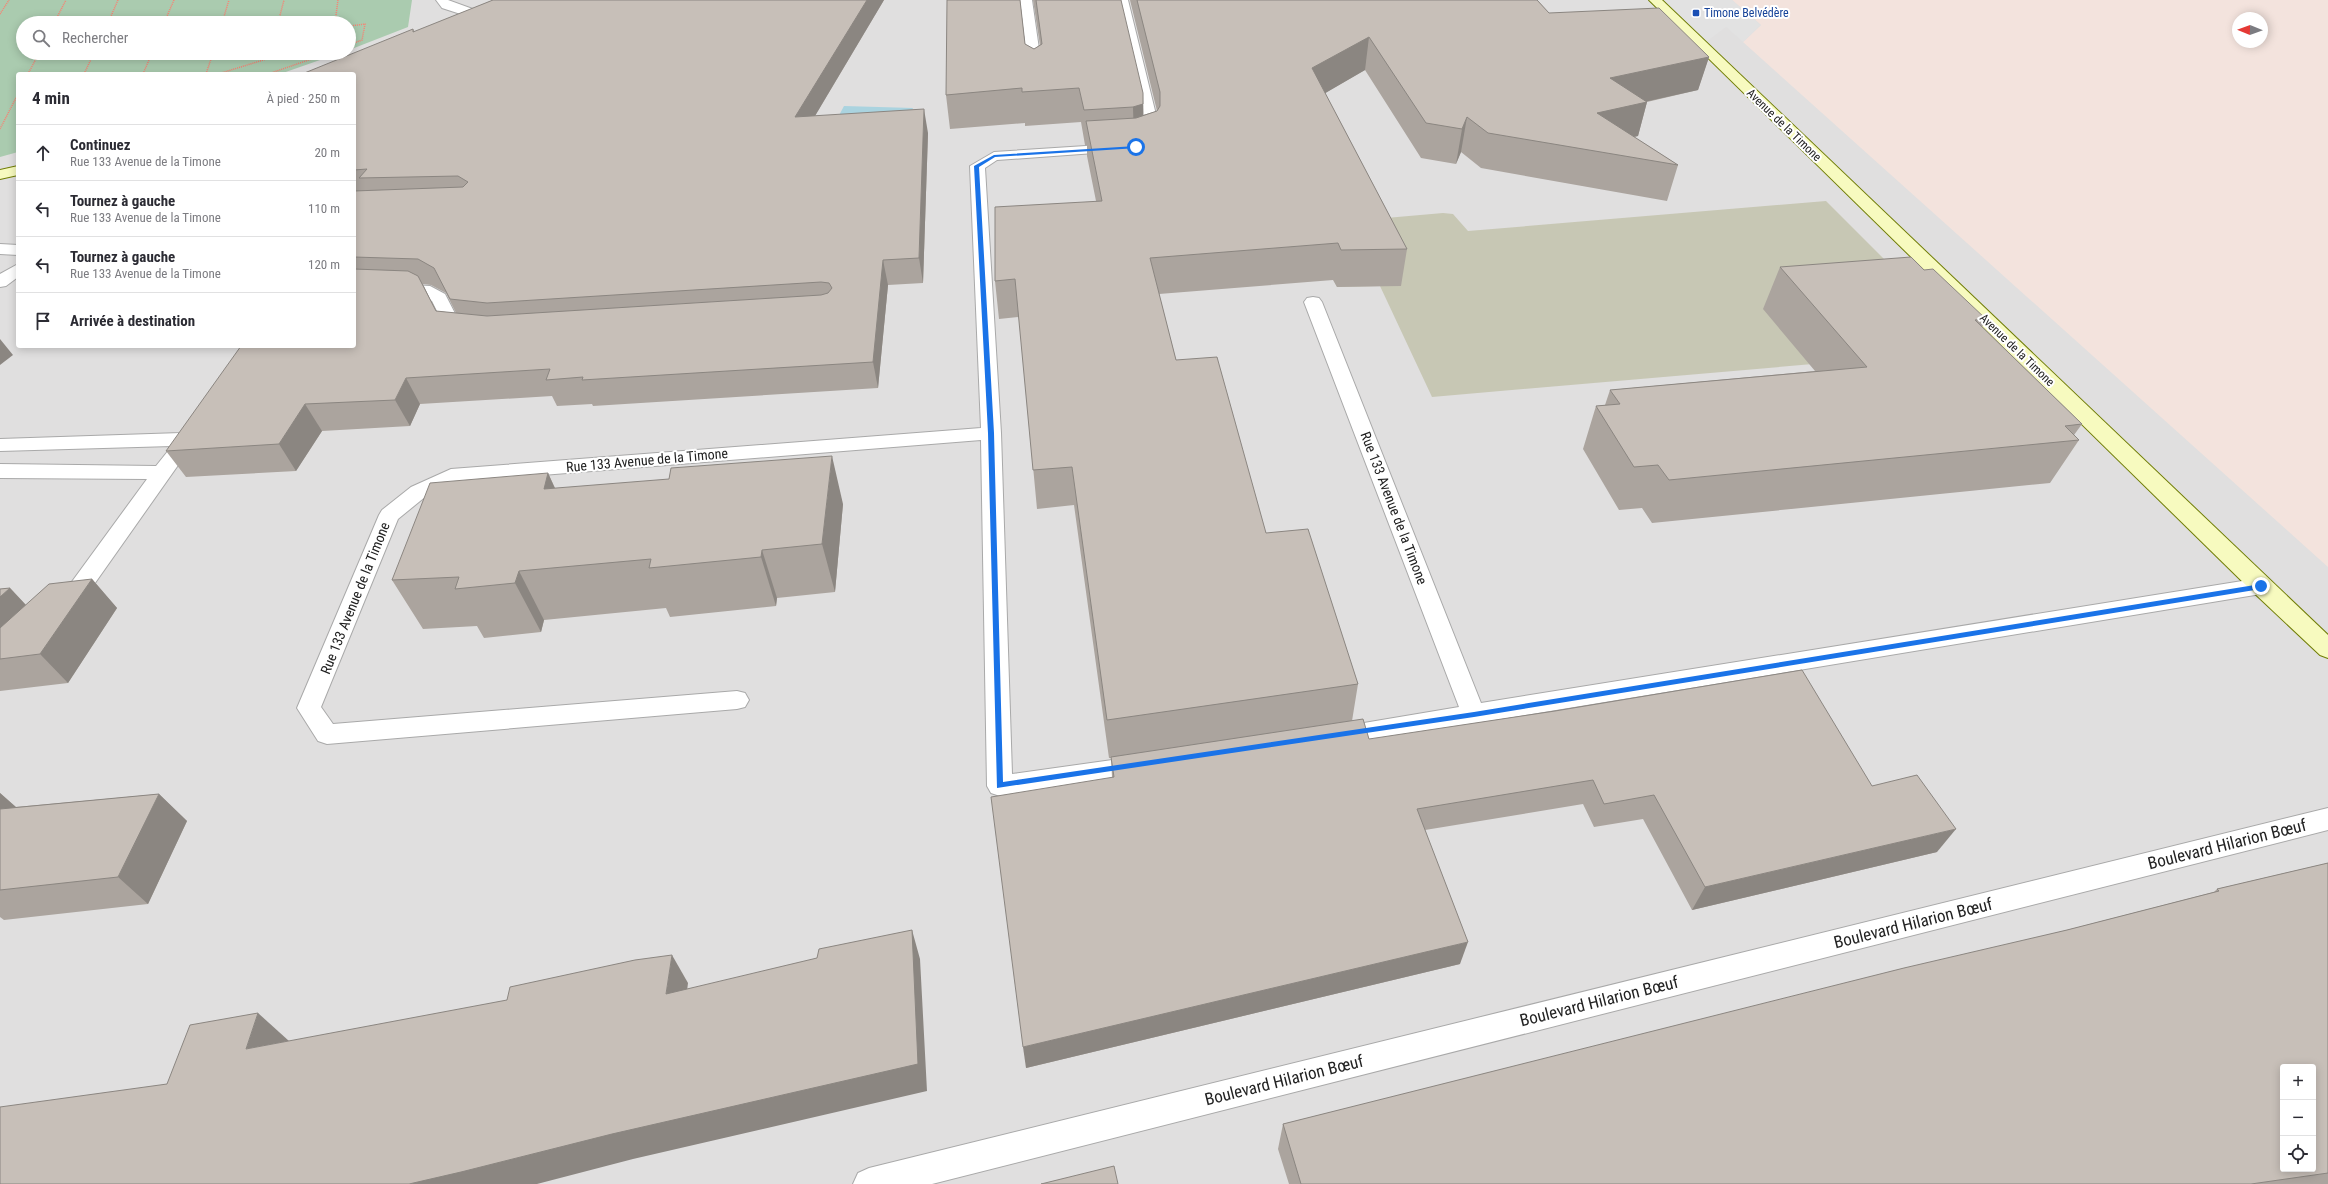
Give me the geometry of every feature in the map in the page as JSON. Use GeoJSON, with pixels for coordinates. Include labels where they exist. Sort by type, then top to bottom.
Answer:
{"type":"FeatureCollection","features":[{"type":"Feature","properties":{"kind":"street"},"geometry":{"type":"LineString","coordinates":[[442,0],[446,6],[477,15]]}},
{"type":"Feature","properties":{"kind":"street"},"geometry":{"type":"LineString","coordinates":[[1026,0],[1036,77]]}},
{"type":"Feature","properties":{"kind":"street"},"geometry":{"type":"LineString","coordinates":[[1122,0],[1152,127],[1152,141],[1136,147],[994,156],[977,166],[991,433],[1000,786],[1158,763]]}},
{"type":"Feature","properties":{"kind":"street","name":"Avenue de la Timone"},"geometry":{"type":"LineString","coordinates":[[1655,0],[2328,649]]}},
{"type":"Feature","properties":{"kind":"street"},"geometry":{"type":"LineString","coordinates":[[455,24],[492,9]]}},
{"type":"Feature","properties":{"kind":"street"},"geometry":{"type":"LineString","coordinates":[[0,175],[16,171]]}},
{"type":"Feature","properties":{"kind":"street"},"geometry":{"type":"LineString","coordinates":[[0,249],[16,250]]}},
{"type":"Feature","properties":{"kind":"street"},"geometry":{"type":"LineString","coordinates":[[0,282],[16,270]]}},
{"type":"Feature","properties":{"kind":"street"},"geometry":{"type":"LineString","coordinates":[[356,287],[424,290],[439,298],[455,332],[477,333]]}},
{"type":"Feature","properties":{"kind":"street","name":"Rue 133 Avenue de la Timone"},"geometry":{"type":"LineString","coordinates":[[1313,302],[1474,715]]}},
{"type":"Feature","properties":{"kind":"street"},"geometry":{"type":"LineString","coordinates":[[55,616],[72,600],[185,439],[200,421]]}},
{"type":"Feature","properties":{"kind":"street","name":"Rue 133 Avenue de la Timone"},"geometry":{"type":"LineString","coordinates":[[736,700],[327,734],[309,708],[389,515],[418,492],[451,476],[991,433]]}},
{"type":"Feature","properties":{"kind":"street"},"geometry":{"type":"LineString","coordinates":[[0,445],[185,439]]}},
{"type":"Feature","properties":{"kind":"street"},"geometry":{"type":"LineString","coordinates":[[0,471],[162,473]]}},
{"type":"Feature","properties":{"kind":"street"},"geometry":{"type":"LineString","coordinates":[[1316,739],[1474,715],[2261,586]]}},
{"type":"Feature","properties":{"kind":"street","name":"Boulevard Hilarion Bœuf"},"geometry":{"type":"LineString","coordinates":[[869,1184],[2328,819]]}},
{"type":"Feature","properties":{"kind":"path"},"geometry":{"type":"LineString","coordinates":[[0,14],[9,0]]}},
{"type":"Feature","properties":{"kind":"path"},"geometry":{"type":"LineString","coordinates":[[58,16],[66,0]]}},
{"type":"Feature","properties":{"kind":"path"},"geometry":{"type":"LineString","coordinates":[[111,16],[118,0]]}},
{"type":"Feature","properties":{"kind":"path"},"geometry":{"type":"LineString","coordinates":[[167,16],[174,0]]}},
{"type":"Feature","properties":{"kind":"path"},"geometry":{"type":"LineString","coordinates":[[224,16],[229,0]]}},
{"type":"Feature","properties":{"kind":"path"},"geometry":{"type":"LineString","coordinates":[[280,16],[284,0]]}},
{"type":"Feature","properties":{"kind":"path"},"geometry":{"type":"LineString","coordinates":[[336,16],[338,0]]}},
{"type":"Feature","properties":{"kind":"path"},"geometry":{"type":"LineString","coordinates":[[356,25],[365,24],[362,40],[356,42]]}},
{"type":"Feature","properties":{"kind":"path"},"geometry":{"type":"LineString","coordinates":[[29,72],[35,60]]}},
{"type":"Feature","properties":{"kind":"path"},"geometry":{"type":"LineString","coordinates":[[85,72],[91,60]]}},
{"type":"Feature","properties":{"kind":"path"},"geometry":{"type":"LineString","coordinates":[[144,72],[149,60]]}},
{"type":"Feature","properties":{"kind":"path"},"geometry":{"type":"LineString","coordinates":[[207,72],[210,60]]}},
{"type":"Feature","properties":{"kind":"path"},"geometry":{"type":"LineString","coordinates":[[224,72],[264,60]]}},
{"type":"Feature","properties":{"kind":"path"},"geometry":{"type":"LineString","coordinates":[[274,72],[309,60]]}},
{"type":"Feature","properties":{"kind":"path"},"geometry":{"type":"LineString","coordinates":[[0,130],[16,98]]}},
{"type":"Feature","properties":{"kind":"shaded area"},"geometry":{"type":"Polygon","coordinates":[[[0,0],[2328,0],[2328,1184],[0,1184],[0,0]]]}},
{"type":"Feature","properties":{"kind":"shaded area"},"geometry":{"type":"Polygon","coordinates":[[[1655,0],[1732,0],[1761,25],[1743,42],[1726,27],[1702,45],[1655,0]]]}},
{"type":"Feature","properties":{"kind":"shaded area"},"geometry":{"type":"Polygon","coordinates":[[[1732,0],[2328,0],[2328,567],[1743,42],[1761,25],[1732,0]]]}},
{"type":"Feature","properties":{"kind":"shaded area"},"geometry":{"type":"Polygon","coordinates":[[[1826,201],[1975,350],[1432,397],[1380,286],[1337,287],[1329,270],[1295,226],[1443,213],[1453,214],[1468,231],[1826,201]]]}},
{"type":"Feature","properties":{"kind":"green space"},"geometry":{"type":"Polygon","coordinates":[[[0,0],[412,0],[408,27],[356,47],[356,16],[16,16],[16,60],[320,60],[286,72],[16,72],[16,153],[0,157],[0,0]]]}},
{"type":"Feature","properties":{"kind":"water"},"geometry":{"type":"Polygon","coordinates":[[[844,106],[913,108],[907,122],[836,121],[844,106]]]}},
{"type":"Feature","properties":{"kind":"building"},"geometry":{"type":"Polygon","coordinates":[[[493,0],[867,0],[795,117],[924,109],[919,258],[883,260],[873,362],[582,380],[583,377],[546,380],[550,369],[406,378],[395,400],[305,404],[279,444],[166,451],[240,348],[356,348],[356,269],[408,271],[418,276],[436,311],[487,316],[821,295],[828,293],[832,288],[829,283],[821,282],[487,303],[450,299],[434,268],[418,259],[356,257],[356,191],[463,187],[468,182],[458,176],[359,178],[367,169],[356,170],[356,72],[307,72],[337,60],[356,60],[356,52],[413,29],[413,32],[493,0]]]}},
{"type":"Feature","properties":{"kind":"building"},"geometry":{"type":"Polygon","coordinates":[[[947,0],[1020,0],[1025,44],[1034,49],[1042,44],[1036,0],[1121,0],[1143,93],[1143,104],[1133,107],[1084,110],[1079,88],[1022,92],[1022,88],[946,95],[947,0]]]}},
{"type":"Feature","properties":{"kind":"building"},"geometry":{"type":"Polygon","coordinates":[[[1137,0],[1537,0],[1549,13],[1659,8],[1709,57],[1610,78],[1647,102],[1597,113],[1678,165],[1488,133],[1467,117],[1462,129],[1426,123],[1369,37],[1312,68],[1407,249],[1341,250],[1338,243],[1150,258],[1176,360],[1217,357],[1266,533],[1308,529],[1358,684],[1107,720],[1072,467],[1033,470],[1015,279],[995,281],[995,207],[1102,201],[1086,121],[1136,118],[1157,111],[1160,106],[1160,92],[1137,0]]]}},
{"type":"Feature","properties":{"kind":"building"},"geometry":{"type":"Polygon","coordinates":[[[1911,257],[1924,270],[1933,269],[1986,319],[1975,320],[2082,424],[2065,426],[2079,440],[1669,480],[1658,465],[1634,467],[1596,406],[1620,404],[1610,390],[1867,367],[1780,267],[1911,257]]]}},
{"type":"Feature","properties":{"kind":"building"},"geometry":{"type":"Polygon","coordinates":[[[832,456],[822,544],[762,550],[761,557],[649,568],[651,559],[519,571],[515,583],[455,589],[459,577],[392,580],[430,483],[548,473],[544,489],[669,479],[671,468],[832,456]]]}},
{"type":"Feature","properties":{"kind":"building"},"geometry":{"type":"Polygon","coordinates":[[[92,579],[40,654],[0,659],[0,628],[49,584],[92,579]]]}},
{"type":"Feature","properties":{"kind":"building"},"geometry":{"type":"Polygon","coordinates":[[[10,588],[0,597],[0,589],[10,588]]]}},
{"type":"Feature","properties":{"kind":"building"},"geometry":{"type":"Polygon","coordinates":[[[1802,670],[1872,786],[1917,775],[1956,829],[1705,887],[1654,795],[1604,804],[1593,780],[1417,809],[1468,942],[1023,1047],[991,797],[1114,777],[1111,757],[1363,719],[1369,739],[1555,711],[1802,670]]]}},
{"type":"Feature","properties":{"kind":"building"},"geometry":{"type":"Polygon","coordinates":[[[159,794],[118,877],[0,890],[0,809],[159,794]]]}},
{"type":"Feature","properties":{"kind":"building"},"geometry":{"type":"Polygon","coordinates":[[[2328,863],[2328,1173],[2251,1184],[1301,1184],[1283,1124],[1904,968],[2067,930],[2219,891],[2217,889],[2328,863]]]}},
{"type":"Feature","properties":{"kind":"building"},"geometry":{"type":"Polygon","coordinates":[[[912,930],[918,1064],[612,1134],[409,1184],[0,1184],[0,1107],[167,1084],[190,1025],[258,1013],[246,1049],[507,1000],[510,987],[635,960],[672,955],[666,994],[817,958],[819,949],[912,930]]]}},
{"type":"Feature","properties":{"kind":"building"},"geometry":{"type":"Polygon","coordinates":[[[1114,1166],[1118,1184],[1041,1184],[1114,1166]]]}},
{"type":"Feature","properties":{"kind":"place","name":"Timone Belvédère"},"geometry":{"type":"Point","coordinates":[1696,13]}},
{"type":"Feature","properties":{"kind":"route"},"geometry":{"type":"LineString","coordinates":[[1136,147],[994,156],[977,166],[991,433],[1000,786],[1474,715],[2261,586]]}}]}
